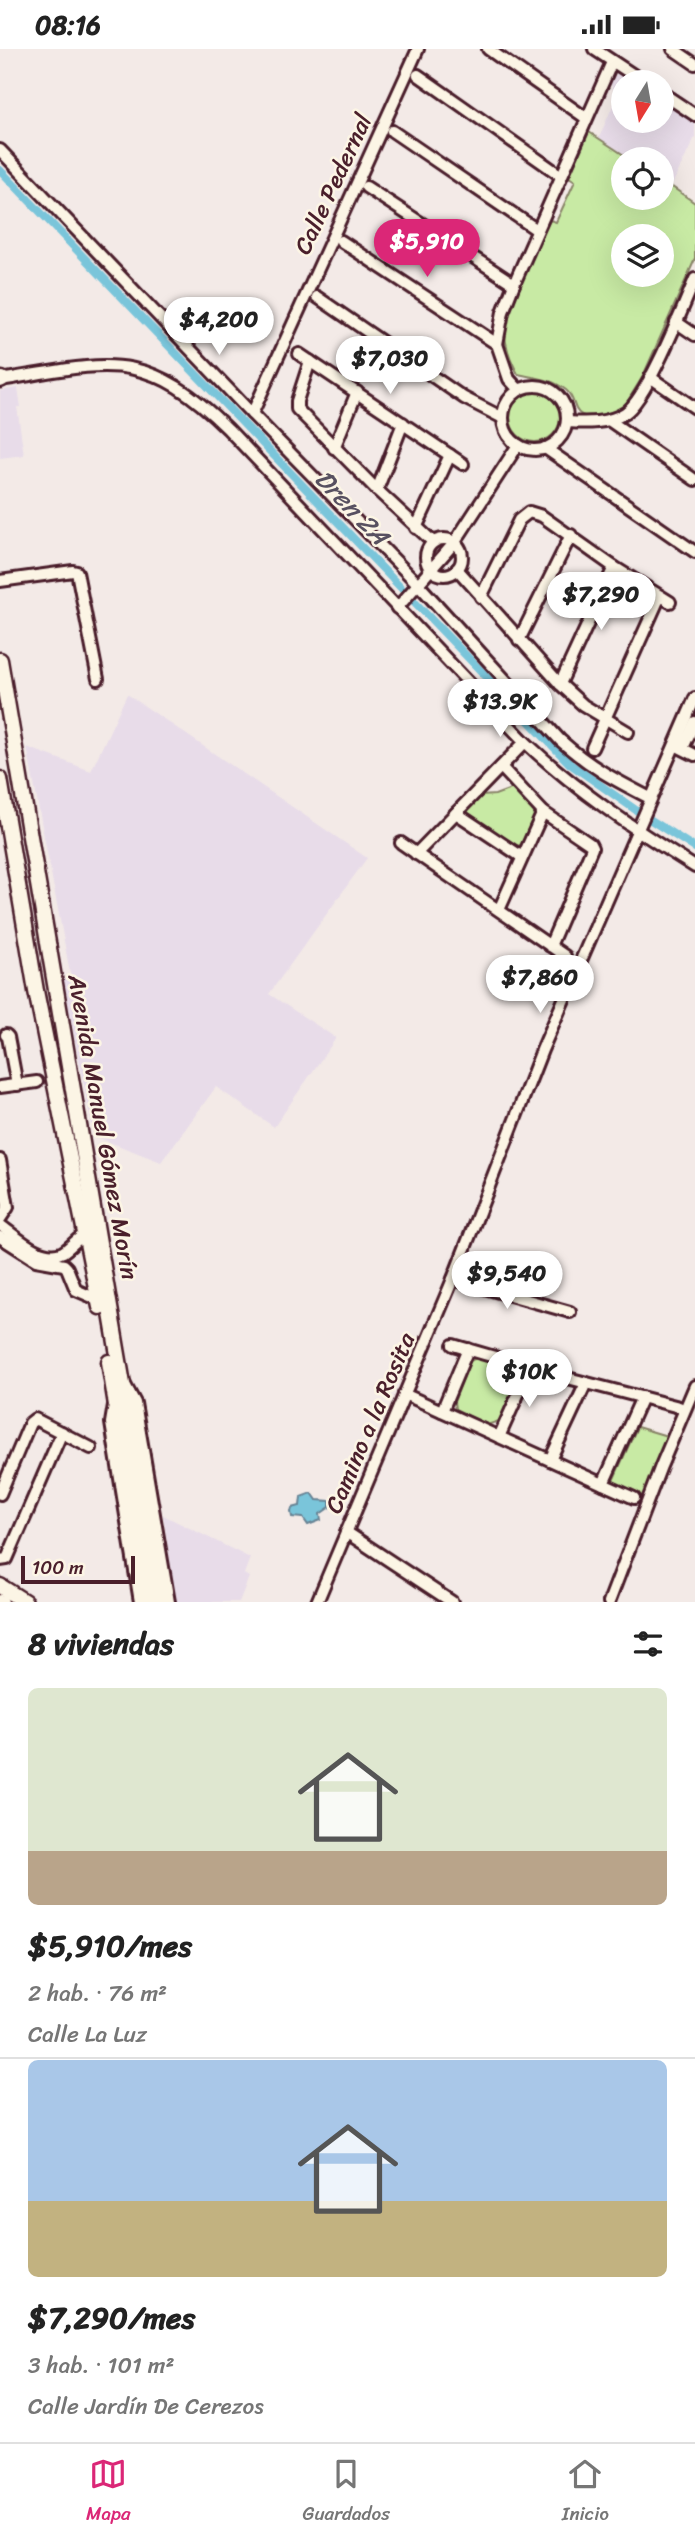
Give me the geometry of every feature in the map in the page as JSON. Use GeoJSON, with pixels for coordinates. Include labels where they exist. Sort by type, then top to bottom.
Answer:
{"type":"FeatureCollection","features":[{"type":"Feature","properties":{"kind":"main road","name":"Avenida Manuel Gómez Morín"},"geometry":{"type":"LineString","coordinates":[[0,660],[115,1399],[140,1522],[160,1602]]}},
{"type":"Feature","properties":{"kind":"main road","name":"Avenida Manuel Gómez Morín"},"geometry":{"type":"LineString","coordinates":[[0,779],[36,991],[122,1381],[148,1602]]}},
{"type":"Feature","properties":{"kind":"main road"},"geometry":{"type":"LineString","coordinates":[[0,1586],[24,1602]]}},
{"type":"Feature","properties":{"kind":"street","name":"Calle Pedernal"},"geometry":{"type":"LineString","coordinates":[[252,414],[418,49]]}},
{"type":"Feature","properties":{"kind":"street"},"geometry":{"type":"LineString","coordinates":[[488,49],[586,118]]}},
{"type":"Feature","properties":{"kind":"street"},"geometry":{"type":"LineString","coordinates":[[594,49],[625,70]]}},
{"type":"Feature","properties":{"kind":"street"},"geometry":{"type":"LineString","coordinates":[[673,49],[693,58]]}},
{"type":"Feature","properties":{"kind":"street"},"geometry":{"type":"LineString","coordinates":[[519,390],[509,379],[497,344],[503,312],[560,175],[612,62]]}},
{"type":"Feature","properties":{"kind":"street"},"geometry":{"type":"LineString","coordinates":[[418,75],[560,175]]}},
{"type":"Feature","properties":{"kind":"street"},"geometry":{"type":"LineString","coordinates":[[674,100],[694,111]]}},
{"type":"Feature","properties":{"kind":"street"},"geometry":{"type":"LineString","coordinates":[[392,131],[537,230]]}},
{"type":"Feature","properties":{"kind":"street"},"geometry":{"type":"LineString","coordinates":[[0,151],[560,740],[592,767],[648,802]]}},
{"type":"Feature","properties":{"kind":"street"},"geometry":{"type":"LineString","coordinates":[[366,187],[514,284]]}},
{"type":"Feature","properties":{"kind":"street"},"geometry":{"type":"LineString","coordinates":[[341,241],[497,344]]}},
{"type":"Feature","properties":{"kind":"street"},"geometry":{"type":"LineString","coordinates":[[567,422],[610,421],[631,409],[650,377],[695,279]]}},
{"type":"Feature","properties":{"kind":"street"},"geometry":{"type":"LineString","coordinates":[[317,297],[464,398],[503,418]]}},
{"type":"Feature","properties":{"kind":"street"},"geometry":{"type":"LineString","coordinates":[[676,323],[695,335]]}},
{"type":"Feature","properties":{"kind":"street"},"geometry":{"type":"LineString","coordinates":[[299,353],[463,464]]}},
{"type":"Feature","properties":{"kind":"street"},"geometry":{"type":"LineString","coordinates":[[310,361],[296,406],[299,412],[433,542]]}},
{"type":"Feature","properties":{"kind":"street"},"geometry":{"type":"LineString","coordinates":[[1,380],[107,365],[138,368],[174,383],[199,401],[228,429],[399,606],[525,742],[559,773],[695,867]]}},
{"type":"Feature","properties":{"kind":"street"},"geometry":{"type":"LineString","coordinates":[[650,377],[695,408]]}},
{"type":"Feature","properties":{"kind":"street"},"geometry":{"type":"LineString","coordinates":[[529,387],[549,389],[563,403],[567,422],[559,439],[545,448],[518,445],[507,433],[503,418],[508,402],[519,390],[529,387]]}},
{"type":"Feature","properties":{"kind":"street"},"geometry":{"type":"LineString","coordinates":[[334,447],[357,392]]}},
{"type":"Feature","properties":{"kind":"street"},"geometry":{"type":"LineString","coordinates":[[610,421],[695,481]]}},
{"type":"Feature","properties":{"kind":"street"},"geometry":{"type":"LineString","coordinates":[[377,490],[403,423]]}},
{"type":"Feature","properties":{"kind":"street"},"geometry":{"type":"LineString","coordinates":[[399,606],[455,542],[518,445]]}},
{"type":"Feature","properties":{"kind":"street"},"geometry":{"type":"LineString","coordinates":[[545,448],[695,552]]}},
{"type":"Feature","properties":{"kind":"street"},"geometry":{"type":"LineString","coordinates":[[416,528],[450,454]]}},
{"type":"Feature","properties":{"kind":"street"},"geometry":{"type":"LineString","coordinates":[[481,597],[519,520],[529,512],[542,516],[665,599],[592,748]]}},
{"type":"Feature","properties":{"kind":"street"},"geometry":{"type":"LineString","coordinates":[[519,640],[570,535]]}},
{"type":"Feature","properties":{"kind":"street"},"geometry":{"type":"LineString","coordinates":[[445,538],[455,542],[462,553],[461,564],[447,575],[432,571],[426,553],[433,542],[445,538]]}},
{"type":"Feature","properties":{"kind":"street"},"geometry":{"type":"LineString","coordinates":[[560,684],[614,567]]}},
{"type":"Feature","properties":{"kind":"street"},"geometry":{"type":"LineString","coordinates":[[457,569],[560,684],[583,705],[628,732]]}},
{"type":"Feature","properties":{"kind":"street"},"geometry":{"type":"LineString","coordinates":[[0,581],[77,572],[98,679]]}},
{"type":"Feature","properties":{"kind":"street"},"geometry":{"type":"LineString","coordinates":[[679,746],[695,698]]}},
{"type":"Feature","properties":{"kind":"street"},"geometry":{"type":"LineString","coordinates":[[638,827],[648,802],[695,722]]}},
{"type":"Feature","properties":{"kind":"street"},"geometry":{"type":"LineString","coordinates":[[416,854],[525,742]]}},
{"type":"Feature","properties":{"kind":"street"},"geometry":{"type":"LineString","coordinates":[[679,746],[695,755]]}},
{"type":"Feature","properties":{"kind":"street"},"geometry":{"type":"LineString","coordinates":[[501,767],[543,812],[592,848],[550,946]]}},
{"type":"Feature","properties":{"kind":"street"},"geometry":{"type":"LineString","coordinates":[[499,911],[543,812]]}},
{"type":"Feature","properties":{"kind":"street"},"geometry":{"type":"LineString","coordinates":[[456,813],[522,857]]}},
{"type":"Feature","properties":{"kind":"street","name":"Camino a la Rosita"},"geometry":{"type":"LineString","coordinates":[[317,1602],[453,1279],[542,1050],[638,827]]}},
{"type":"Feature","properties":{"kind":"street"},"geometry":{"type":"LineString","coordinates":[[401,843],[565,956]]}},
{"type":"Feature","properties":{"kind":"street"},"geometry":{"type":"LineString","coordinates":[[0,1046],[3,1035],[8,1037],[18,1085]]}},
{"type":"Feature","properties":{"kind":"street"},"geometry":{"type":"LineString","coordinates":[[0,1087],[37,1082]]}},
{"type":"Feature","properties":{"kind":"street"},"geometry":{"type":"LineString","coordinates":[[0,1160],[8,1207],[0,1219]]}},
{"type":"Feature","properties":{"kind":"street"},"geometry":{"type":"LineString","coordinates":[[0,1225],[41,1253],[51,1255],[66,1250],[91,1232]]}},
{"type":"Feature","properties":{"kind":"street"},"geometry":{"type":"LineString","coordinates":[[0,1237],[36,1260],[64,1265],[76,1290],[99,1300]]}},
{"type":"Feature","properties":{"kind":"street"},"geometry":{"type":"LineString","coordinates":[[453,1279],[570,1312]]}},
{"type":"Feature","properties":{"kind":"street"},"geometry":{"type":"LineString","coordinates":[[453,1345],[679,1407]]}},
{"type":"Feature","properties":{"kind":"street"},"geometry":{"type":"LineString","coordinates":[[442,1411],[468,1349]]}},
{"type":"Feature","properties":{"kind":"street"},"geometry":{"type":"LineString","coordinates":[[499,1437],[530,1368]]}},
{"type":"Feature","properties":{"kind":"street"},"geometry":{"type":"LineString","coordinates":[[122,1381],[135,1403],[169,1602]]}},
{"type":"Feature","properties":{"kind":"street"},"geometry":{"type":"LineString","coordinates":[[550,1460],[586,1383]]}},
{"type":"Feature","properties":{"kind":"street"},"geometry":{"type":"LineString","coordinates":[[609,1602],[661,1466],[695,1387]]}},
{"type":"Feature","properties":{"kind":"street"},"geometry":{"type":"LineString","coordinates":[[404,1394],[634,1498]]}},
{"type":"Feature","properties":{"kind":"street"},"geometry":{"type":"LineString","coordinates":[[603,1484],[642,1397]]}},
{"type":"Feature","properties":{"kind":"street"},"geometry":{"type":"LineString","coordinates":[[115,1399],[111,1423],[140,1602]]}},
{"type":"Feature","properties":{"kind":"street"},"geometry":{"type":"LineString","coordinates":[[0,1494],[30,1423],[35,1419],[91,1448]]}},
{"type":"Feature","properties":{"kind":"street"},"geometry":{"type":"LineString","coordinates":[[0,1560],[7,1559],[62,1432]]}},
{"type":"Feature","properties":{"kind":"street"},"geometry":{"type":"LineString","coordinates":[[346,1532],[452,1602]]}},
{"type":"Feature","properties":{"kind":"shaded area"},"geometry":{"type":"Polygon","coordinates":[[[674,108],[695,122],[695,137],[674,181],[674,147],[612,147],[599,138],[611,110],[611,133],[674,133],[674,108]]]}},
{"type":"Feature","properties":{"kind":"shaded area"},"geometry":{"type":"Polygon","coordinates":[[[18,388],[21,407],[17,407],[24,455],[0,458],[0,391],[18,388]]]}},
{"type":"Feature","properties":{"kind":"shaded area"},"geometry":{"type":"Polygon","coordinates":[[[127,694],[367,858],[269,994],[336,1038],[274,1127],[216,1087],[161,1162],[94,1136],[63,980],[72,983],[27,747],[91,771],[127,694]]]}},
{"type":"Feature","properties":{"kind":"shaded area"},"geometry":{"type":"Polygon","coordinates":[[[163,1515],[250,1558],[244,1574],[249,1577],[239,1602],[176,1602],[163,1515]]]}},
{"type":"Feature","properties":{"kind":"green space"},"geometry":{"type":"Polygon","coordinates":[[[589,132],[612,147],[611,210],[674,210],[674,188],[695,203],[695,259],[643,376],[622,410],[598,417],[580,414],[570,394],[555,383],[518,374],[505,339],[511,306],[523,276],[550,220],[556,222],[575,181],[569,177],[589,132]]]}},
{"type":"Feature","properties":{"kind":"green space"},"geometry":{"type":"Polygon","coordinates":[[[535,392],[553,399],[560,417],[553,435],[535,442],[517,435],[510,417],[517,399],[535,392]]]}},
{"type":"Feature","properties":{"kind":"green space"},"geometry":{"type":"Polygon","coordinates":[[[516,787],[531,804],[535,814],[521,845],[517,846],[468,813],[467,808],[481,796],[495,795],[516,787]]]}},
{"type":"Feature","properties":{"kind":"green space"},"geometry":{"type":"Polygon","coordinates":[[[476,1358],[516,1369],[521,1376],[499,1421],[487,1425],[455,1409],[454,1402],[470,1361],[476,1358]]]}},
{"type":"Feature","properties":{"kind":"green space"},"geometry":{"type":"Polygon","coordinates":[[[637,1427],[667,1436],[643,1497],[612,1483],[637,1427]]]}},
{"type":"Feature","properties":{"kind":"water"},"geometry":{"type":"Polygon","coordinates":[[[312,1493],[317,1500],[330,1501],[330,1507],[320,1514],[321,1520],[308,1525],[303,1518],[292,1517],[291,1512],[292,1508],[300,1506],[301,1497],[312,1493]]]}},
{"type":"Feature","properties":{"kind":"waterway","name":"Dren 2A"},"geometry":{"type":"LineString","coordinates":[[0,170],[570,764],[695,848]]}}]}
